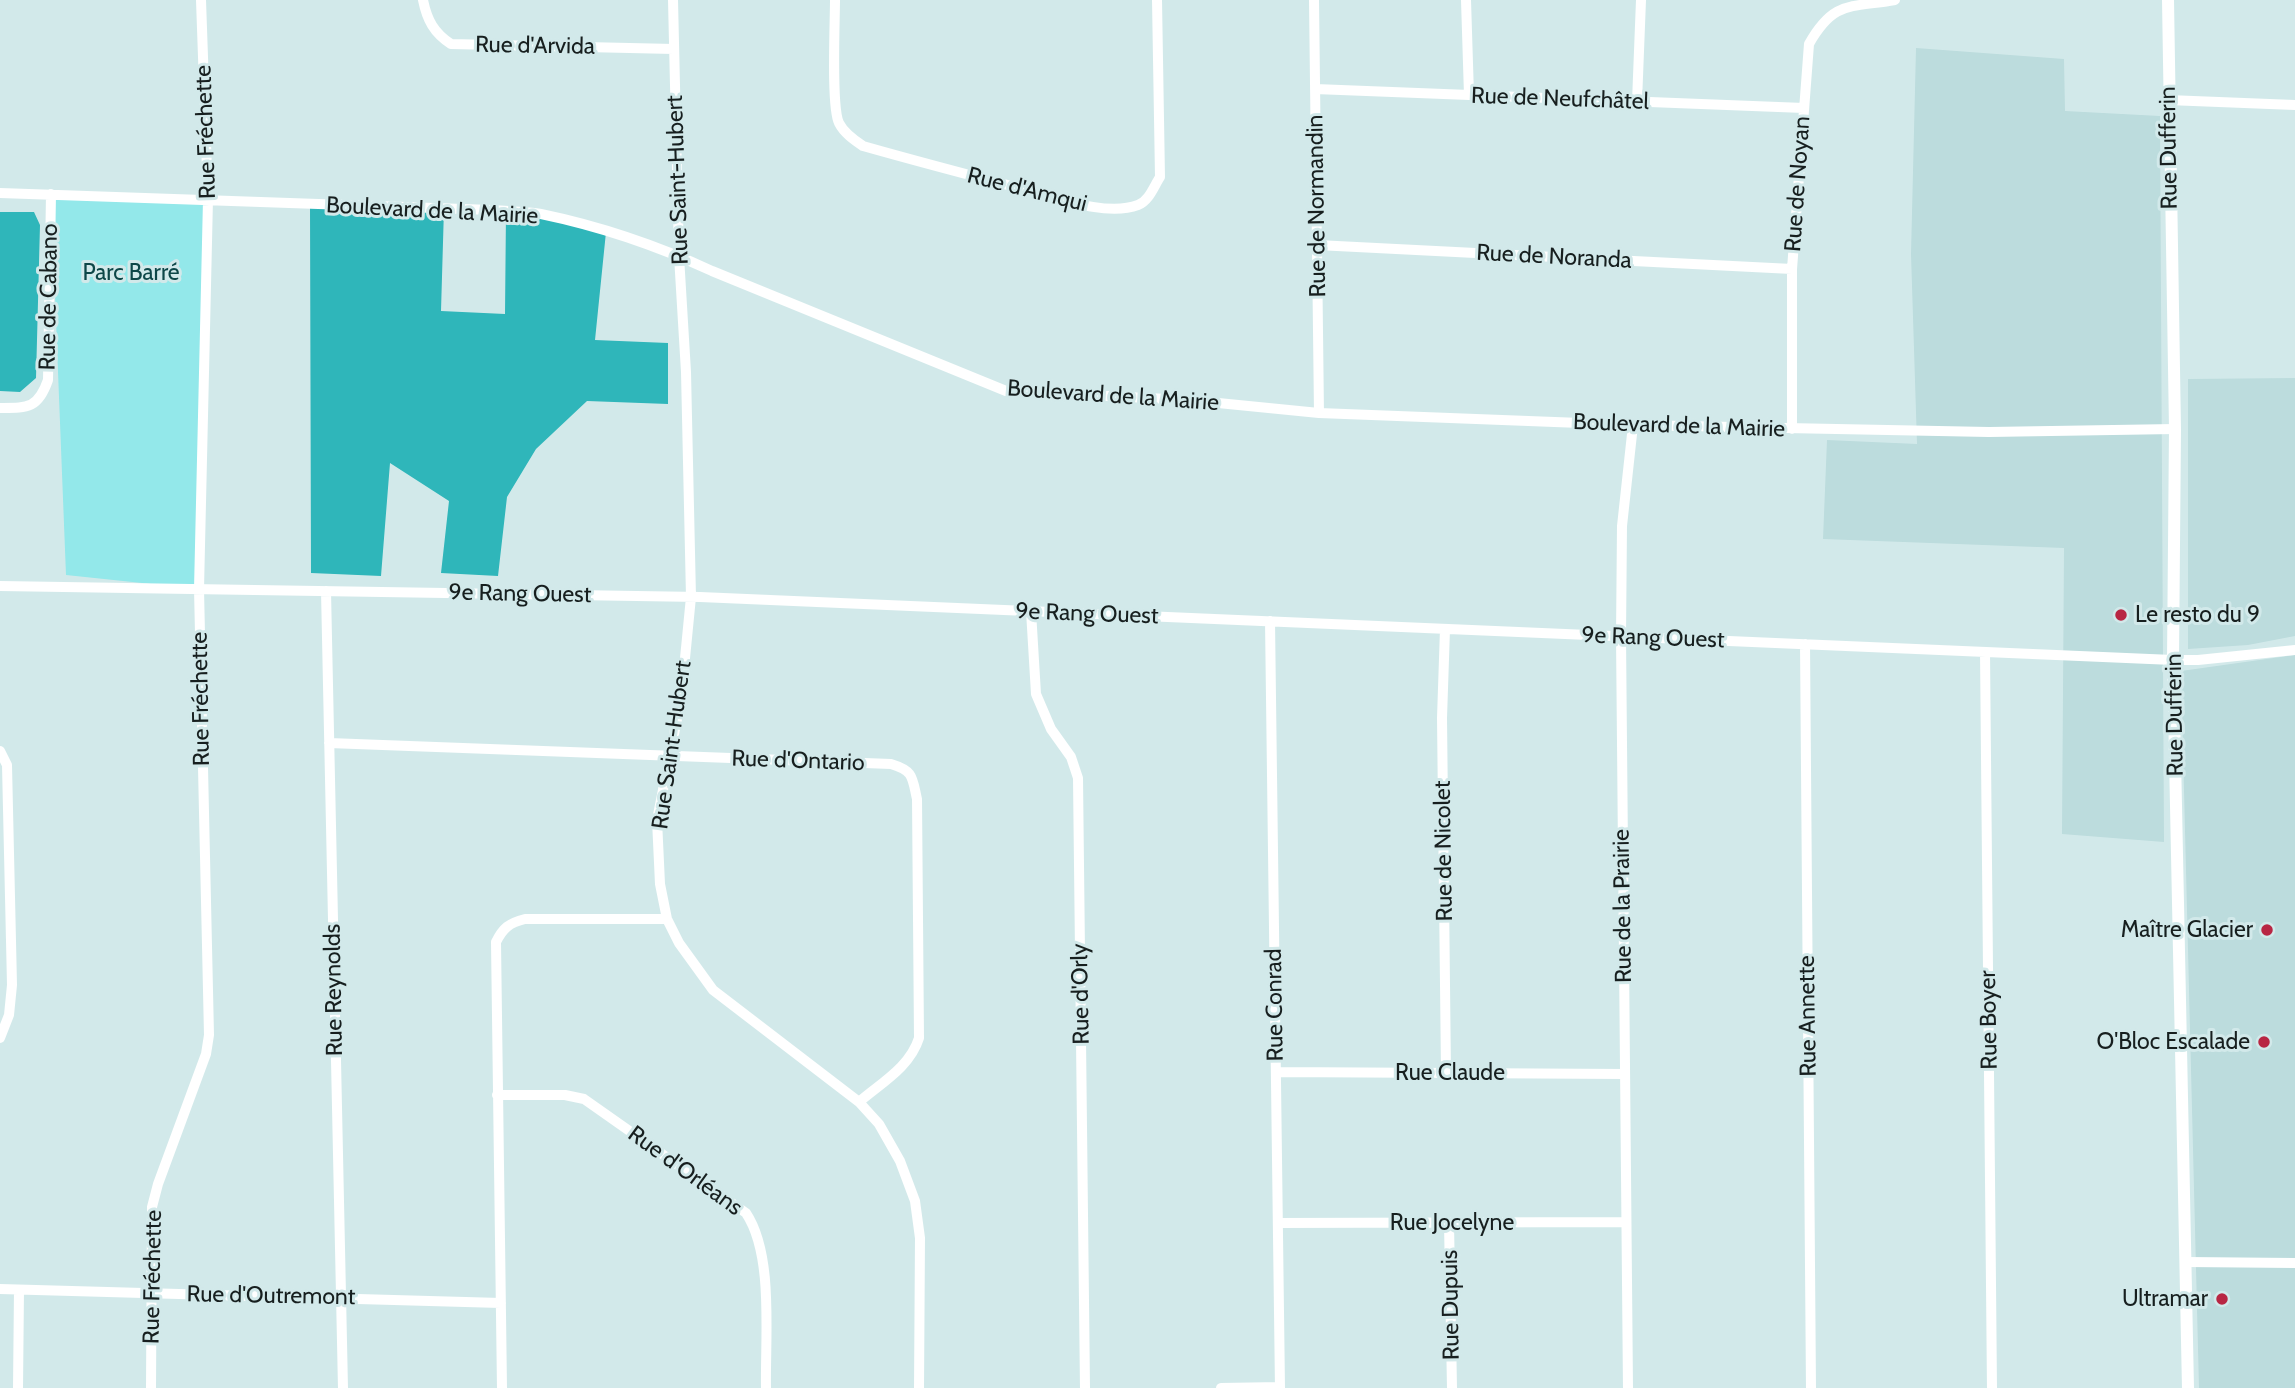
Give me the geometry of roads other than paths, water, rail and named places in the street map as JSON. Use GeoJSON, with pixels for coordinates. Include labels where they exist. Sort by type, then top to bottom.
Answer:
{"type":"FeatureCollection","features":[{"type":"Feature","properties":{"kind":"main road","name":"Rue Dufferin"},"geometry":{"type":"LineString","coordinates":[[2168,0],[2175,429],[2173,660],[2188,1388]]}},
{"type":"Feature","properties":{"kind":"street","name":"Rue Fréchette"},"geometry":{"type":"LineString","coordinates":[[150,1388],[152,1207],[206,1054],[209,1035],[199,589],[208,199],[201,0]]}},
{"type":"Feature","properties":{"kind":"street","name":"Rue d'Arvida"},"geometry":{"type":"LineString","coordinates":[[423,0],[428,21],[438,36],[451,44],[674,49]]}},
{"type":"Feature","properties":{"kind":"street","name":"Rue Saint-Hubert"},"geometry":{"type":"LineString","coordinates":[[673,0],[691,597],[681,699],[657,820],[660,884],[667,919],[679,943],[713,990],[859,1102],[879,1124],[895,1151],[915,1201],[920,1238],[919,1388]]}},
{"type":"Feature","properties":{"kind":"street","name":"Rue d'Amqui"},"geometry":{"type":"LineString","coordinates":[[835,0],[838,121],[852,139],[863,146],[957,173],[1094,206],[1118,209],[1139,205],[1147,198],[1160,177],[1157,0]]}},
{"type":"Feature","properties":{"kind":"street","name":"Rue de Normandin"},"geometry":{"type":"LineString","coordinates":[[1314,0],[1319,413]]}},
{"type":"Feature","properties":{"kind":"street"},"geometry":{"type":"LineString","coordinates":[[1466,0],[1469,95]]}},
{"type":"Feature","properties":{"kind":"street"},"geometry":{"type":"LineString","coordinates":[[1637,102],[1641,0]]}},
{"type":"Feature","properties":{"kind":"street","name":"Rue de Noyan"},"geometry":{"type":"LineString","coordinates":[[1792,429],[1791,269],[1809,44],[1821,22],[1845,5],[1895,0]]}},
{"type":"Feature","properties":{"kind":"street","name":"Rue de Neufchâtel"},"geometry":{"type":"LineString","coordinates":[[1315,89],[1804,108]]}},
{"type":"Feature","properties":{"kind":"street"},"geometry":{"type":"LineString","coordinates":[[2168,100],[2295,105]]}},
{"type":"Feature","properties":{"kind":"street","name":"Boulevard de la Mairie"},"geometry":{"type":"LineString","coordinates":[[0,192],[310,205],[492,209],[538,213],[680,256],[1006,391],[1188,400],[1319,413],[1633,425],[1989,432],[2175,429]]}},
{"type":"Feature","properties":{"kind":"street","name":"Rue de Cabano"},"geometry":{"type":"LineString","coordinates":[[0,408],[22,408],[35,404],[48,380],[51,194]]}},
{"type":"Feature","properties":{"kind":"street","name":"Rue de Noranda"},"geometry":{"type":"LineString","coordinates":[[1317,245],[1791,269]]}},
{"type":"Feature","properties":{"kind":"street","name":"Rue de la Prairie"},"geometry":{"type":"LineString","coordinates":[[1628,1388],[1621,636],[1622,526],[1633,425]]}},
{"type":"Feature","properties":{"kind":"street","name":"9e Rang Ouest"},"geometry":{"type":"LineString","coordinates":[[0,586],[691,597],[2173,660],[2295,650]]}},
{"type":"Feature","properties":{"kind":"street","name":"Rue Reynolds"},"geometry":{"type":"LineString","coordinates":[[326,591],[343,1388]]}},
{"type":"Feature","properties":{"kind":"street","name":"Rue d'Orly"},"geometry":{"type":"LineString","coordinates":[[1031,611],[1036,694],[1051,729],[1071,757],[1078,778],[1085,1388]]}},
{"type":"Feature","properties":{"kind":"street","name":"Rue Conrad"},"geometry":{"type":"LineString","coordinates":[[1270,621],[1280,1387]]}},
{"type":"Feature","properties":{"kind":"street","name":"Rue de Nicolet"},"geometry":{"type":"LineString","coordinates":[[1445,629],[1442,718],[1446,1073]]}},
{"type":"Feature","properties":{"kind":"street","name":"Rue Annette"},"geometry":{"type":"LineString","coordinates":[[1805,644],[1811,1388]]}},
{"type":"Feature","properties":{"kind":"street","name":"Rue Boyer"},"geometry":{"type":"LineString","coordinates":[[1986,652],[1992,1388]]}},
{"type":"Feature","properties":{"kind":"street","name":"Rue d'Ontario"},"geometry":{"type":"LineString","coordinates":[[329,743],[891,764],[904,768],[912,775],[917,799],[919,1038],[915,1049],[903,1065],[859,1102]]}},
{"type":"Feature","properties":{"kind":"street"},"geometry":{"type":"LineString","coordinates":[[0,751],[7,765],[12,985],[9,1015],[0,1038]]}},
{"type":"Feature","properties":{"kind":"street"},"geometry":{"type":"LineString","coordinates":[[502,1388],[496,942],[502,930],[512,922],[525,919],[667,919]]}},
{"type":"Feature","properties":{"kind":"street","name":"Rue Claude"},"geometry":{"type":"LineString","coordinates":[[1276,1072],[1625,1074]]}},
{"type":"Feature","properties":{"kind":"street","name":"Rue d'Orléans"},"geometry":{"type":"LineString","coordinates":[[497,1095],[565,1095],[584,1099],[746,1213],[754,1226],[764,1265],[766,1388]]}},
{"type":"Feature","properties":{"kind":"street","name":"Rue Jocelyne"},"geometry":{"type":"LineString","coordinates":[[1278,1223],[1626,1222]]}},
{"type":"Feature","properties":{"kind":"street","name":"Rue Dupuis"},"geometry":{"type":"LineString","coordinates":[[1449,1223],[1452,1388]]}},
{"type":"Feature","properties":{"kind":"street"},"geometry":{"type":"LineString","coordinates":[[2186,1262],[2295,1263]]}},
{"type":"Feature","properties":{"kind":"street","name":"Rue d'Outremont"},"geometry":{"type":"LineString","coordinates":[[0,1289],[501,1303]]}},
{"type":"Feature","properties":{"kind":"street"},"geometry":{"type":"LineString","coordinates":[[18,1388],[19,1290]]}},
{"type":"Feature","properties":{"kind":"street"},"geometry":{"type":"LineString","coordinates":[[1221,1388],[1280,1387]]}},
{"type":"Feature","properties":{"kind":"place","name":"Le resto du 9"},"geometry":{"type":"Point","coordinates":[2121,615]}},
{"type":"Feature","properties":{"kind":"place","name":"Maître Glacier"},"geometry":{"type":"Point","coordinates":[2267,930]}},
{"type":"Feature","properties":{"kind":"place","name":"O'Bloc Escalade"},"geometry":{"type":"Point","coordinates":[2264,1042]}},
{"type":"Feature","properties":{"kind":"place","name":"Ultramar"},"geometry":{"type":"Point","coordinates":[2222,1299]}},
{"type":"Feature","properties":{"kind":"park label","name":"Parc Barré"},"geometry":{"type":"Point","coordinates":[131,273]}}]}
